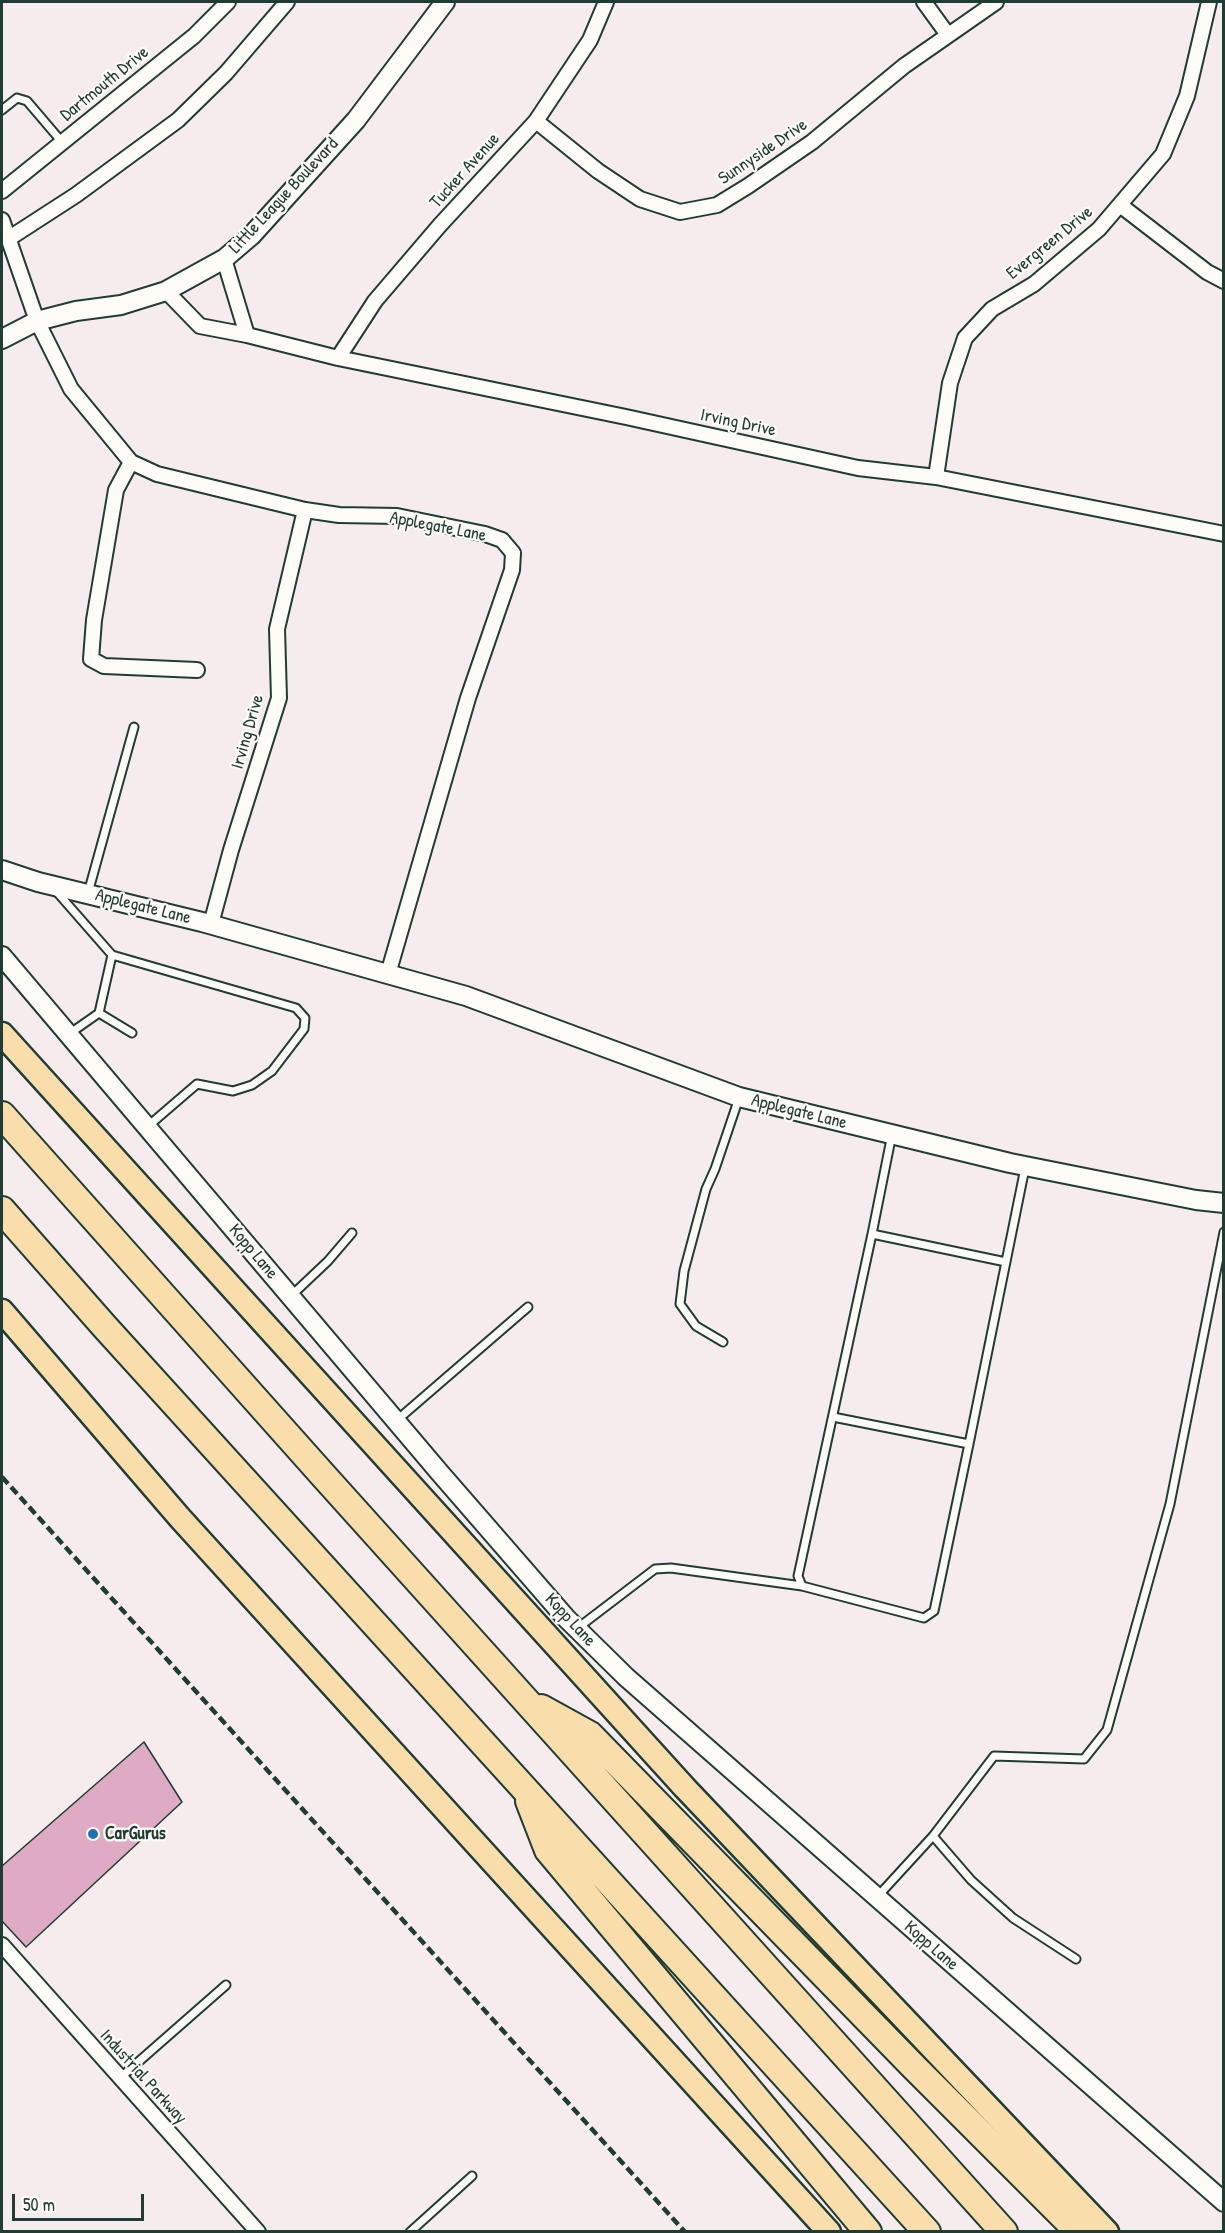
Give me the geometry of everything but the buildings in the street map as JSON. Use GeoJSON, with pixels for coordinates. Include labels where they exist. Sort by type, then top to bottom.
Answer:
{"type":"FeatureCollection","features":[{"type":"Feature","properties":{"kind":"highway"},"geometry":{"type":"LineString","coordinates":[[2,1114],[1004,2232]]}},
{"type":"Feature","properties":{"kind":"highway"},"geometry":{"type":"LineString","coordinates":[[2,1210],[105,1327],[846,2140],[927,2232]]}},
{"type":"Feature","properties":{"kind":"highway"},"geometry":{"type":"LineString","coordinates":[[523,1698],[590,1735],[1079,2232]]}},
{"type":"Feature","properties":{"kind":"highway"},"geometry":{"type":"LineString","coordinates":[[523,1787],[548,1850],[868,2232]]}},
{"type":"Feature","properties":{"kind":"main road"},"geometry":{"type":"LineString","coordinates":[[2,1034],[685,1788],[1107,2232]]}},
{"type":"Feature","properties":{"kind":"main road"},"geometry":{"type":"LineString","coordinates":[[2,1311],[188,1527],[829,2232]]}},
{"type":"Feature","properties":{"kind":"street","name":"Dartmouth Drive"},"geometry":{"type":"LineString","coordinates":[[2,191],[194,36],[228,2]]}},
{"type":"Feature","properties":{"kind":"street"},"geometry":{"type":"LineString","coordinates":[[8,239],[76,195],[178,120],[226,73],[287,2]]}},
{"type":"Feature","properties":{"kind":"street","name":"Little League Boulevard"},"geometry":{"type":"LineString","coordinates":[[2,339],[37,321],[76,310],[121,305],[166,291],[224,259],[251,236],[356,120],[445,2]]}},
{"type":"Feature","properties":{"kind":"street","name":"Tucker Avenue"},"geometry":{"type":"LineString","coordinates":[[338,358],[375,301],[440,225],[536,120],[590,40],[606,2]]}},
{"type":"Feature","properties":{"kind":"street"},"geometry":{"type":"LineString","coordinates":[[924,2],[948,35]]}},
{"type":"Feature","properties":{"kind":"street","name":"Sunnyside Drive"},"geometry":{"type":"LineString","coordinates":[[536,120],[598,171],[640,198],[680,212],[717,205],[812,142],[904,66],[996,2]]}},
{"type":"Feature","properties":{"kind":"street","name":"Evergreen Drive"},"geometry":{"type":"LineString","coordinates":[[936,477],[950,383],[965,338],[992,309],[1034,284],[1099,230],[1164,154],[1187,96],[1209,2]]}},
{"type":"Feature","properties":{"kind":"street"},"geometry":{"type":"LineString","coordinates":[[1120,205],[1207,272],[1224,281]]}},
{"type":"Feature","properties":{"kind":"street"},"geometry":{"type":"LineString","coordinates":[[2,220],[37,321]]}},
{"type":"Feature","properties":{"kind":"street"},"geometry":{"type":"LineString","coordinates":[[224,259],[247,335]]}},
{"type":"Feature","properties":{"kind":"street","name":"Irving Drive"},"geometry":{"type":"LineString","coordinates":[[166,291],[200,326],[247,335],[338,358],[626,417],[858,468],[936,477],[1224,534]]}},
{"type":"Feature","properties":{"kind":"street","name":"Applegate Lane"},"geometry":{"type":"LineString","coordinates":[[37,321],[71,389],[130,462],[157,474],[305,510],[397,516],[485,534],[502,540],[513,553],[512,570],[468,698],[388,974]]}},
{"type":"Feature","properties":{"kind":"street"},"geometry":{"type":"LineString","coordinates":[[130,462],[116,490],[94,620],[91,659],[104,666],[197,670]]}},
{"type":"Feature","properties":{"kind":"street","name":"Irving Drive"},"geometry":{"type":"LineString","coordinates":[[211,924],[231,850],[279,698],[277,629],[305,510]]}},
{"type":"Feature","properties":{"kind":"street","name":"Applegate Lane"},"geometry":{"type":"LineString","coordinates":[[2,870],[211,924],[466,996],[739,1097],[1026,1166],[1196,1200],[1224,1203]]}},
{"type":"Feature","properties":{"kind":"street","name":"Kopp Lane"},"geometry":{"type":"LineString","coordinates":[[2,956],[396,1421],[577,1629],[626,1677],[1224,2202]]}},
{"type":"Feature","properties":{"kind":"street","name":"Industrial Parkway"},"geometry":{"type":"LineString","coordinates":[[2,1945],[258,2232]]}},
{"type":"Feature","properties":{"kind":"lane"},"geometry":{"type":"LineString","coordinates":[[2,110],[17,98],[27,101],[62,142]]}},
{"type":"Feature","properties":{"kind":"lane"},"geometry":{"type":"LineString","coordinates":[[88,893],[134,727]]}},
{"type":"Feature","properties":{"kind":"lane"},"geometry":{"type":"LineString","coordinates":[[50,884],[112,955],[296,1008],[305,1018],[304,1029],[272,1071],[252,1085],[233,1090],[197,1084],[147,1127]]}},
{"type":"Feature","properties":{"kind":"lane"},"geometry":{"type":"LineString","coordinates":[[68,1034],[99,1013],[112,955]]}},
{"type":"Feature","properties":{"kind":"lane"},"geometry":{"type":"LineString","coordinates":[[99,1013],[132,1033]]}},
{"type":"Feature","properties":{"kind":"lane"},"geometry":{"type":"LineString","coordinates":[[723,1342],[696,1326],[680,1304],[684,1271],[706,1189],[739,1097]]}},
{"type":"Feature","properties":{"kind":"lane"},"geometry":{"type":"LineString","coordinates":[[801,1586],[798,1576],[892,1134]]}},
{"type":"Feature","properties":{"kind":"lane"},"geometry":{"type":"LineString","coordinates":[[577,1629],[655,1569],[671,1568],[801,1586],[924,1618],[934,1611],[1026,1166]]}},
{"type":"Feature","properties":{"kind":"lane"},"geometry":{"type":"LineString","coordinates":[[877,1898],[933,1836],[993,1756],[1084,1759],[1107,1730],[1170,1504],[1224,1232]]}},
{"type":"Feature","properties":{"kind":"lane"},"geometry":{"type":"LineString","coordinates":[[291,1297],[328,1262],[352,1233]]}},
{"type":"Feature","properties":{"kind":"lane"},"geometry":{"type":"LineString","coordinates":[[872,1234],[1006,1262]]}},
{"type":"Feature","properties":{"kind":"lane"},"geometry":{"type":"LineString","coordinates":[[396,1421],[528,1307]]}},
{"type":"Feature","properties":{"kind":"lane"},"geometry":{"type":"LineString","coordinates":[[833,1417],[969,1444]]}},
{"type":"Feature","properties":{"kind":"lane"},"geometry":{"type":"LineString","coordinates":[[933,1836],[971,1880],[1013,1918],[1076,1959]]}},
{"type":"Feature","properties":{"kind":"lane"},"geometry":{"type":"LineString","coordinates":[[120,2078],[226,1985]]}},
{"type":"Feature","properties":{"kind":"lane"},"geometry":{"type":"LineString","coordinates":[[410,2232],[472,2176]]}},
{"type":"Feature","properties":{"kind":"railway"},"geometry":{"type":"LineString","coordinates":[[2,1477],[685,2232]]}},
{"type":"Feature","properties":{"kind":"place","name":"CarGurus"},"geometry":{"type":"Point","coordinates":[93,1834]}}]}
